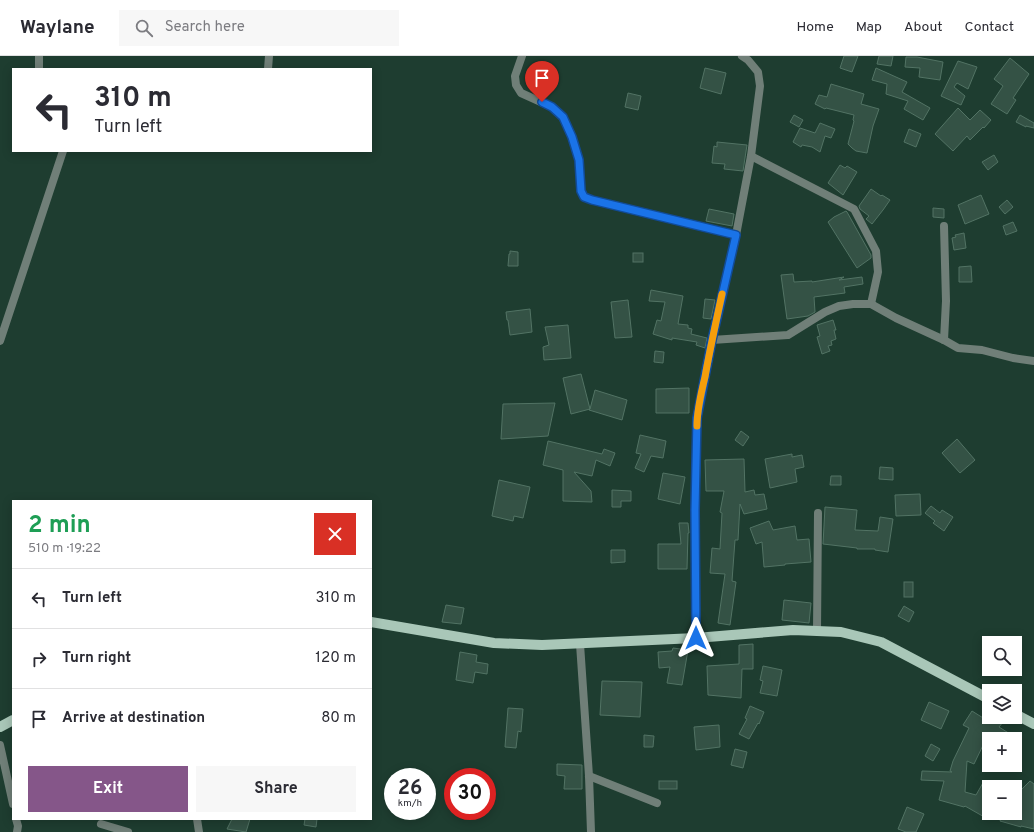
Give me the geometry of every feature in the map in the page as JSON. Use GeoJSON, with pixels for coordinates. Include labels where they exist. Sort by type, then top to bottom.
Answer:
{"type":"FeatureCollection","features":[{"type":"Feature","properties":{"kind":"main road"},"geometry":{"type":"LineString","coordinates":[[372,622],[494,643],[542,645],[696,638],[793,630],[841,632],[881,642],[982,695]]}},
{"type":"Feature","properties":{"kind":"main road"},"geometry":{"type":"LineString","coordinates":[[1022,718],[1034,724]]}},
{"type":"Feature","properties":{"kind":"main road"},"geometry":{"type":"LineString","coordinates":[[0,727],[12,721]]}},
{"type":"Feature","properties":{"kind":"street"},"geometry":{"type":"LineString","coordinates":[[39,56],[39,68]]}},
{"type":"Feature","properties":{"kind":"street"},"geometry":{"type":"LineString","coordinates":[[268,68],[269,56]]}},
{"type":"Feature","properties":{"kind":"street"},"geometry":{"type":"LineString","coordinates":[[522,56],[515,76],[516,85],[521,93],[552,107],[563,117],[572,137],[579,160],[581,191],[584,197],[736,235]]}},
{"type":"Feature","properties":{"kind":"street"},"geometry":{"type":"LineString","coordinates":[[696,638],[695,510],[697,418],[712,340],[736,235],[751,156],[760,86],[758,72],[748,60],[742,56]]}},
{"type":"Feature","properties":{"kind":"street"},"geometry":{"type":"LineString","coordinates":[[0,341],[63,152]]}},
{"type":"Feature","properties":{"kind":"street"},"geometry":{"type":"LineString","coordinates":[[751,156],[854,209],[876,251],[878,272],[871,304]]}},
{"type":"Feature","properties":{"kind":"street"},"geometry":{"type":"LineString","coordinates":[[944,226],[946,301],[944,340]]}},
{"type":"Feature","properties":{"kind":"street"},"geometry":{"type":"LineString","coordinates":[[712,340],[788,336],[825,312],[839,306],[871,304],[896,318],[958,348],[982,350],[1014,358],[1034,361]]}},
{"type":"Feature","properties":{"kind":"street"},"geometry":{"type":"LineString","coordinates":[[817,631],[818,513]]}},
{"type":"Feature","properties":{"kind":"street"},"geometry":{"type":"LineString","coordinates":[[580,644],[589,776],[591,832]]}},
{"type":"Feature","properties":{"kind":"street"},"geometry":{"type":"LineString","coordinates":[[0,745],[12,799]]}},
{"type":"Feature","properties":{"kind":"street"},"geometry":{"type":"LineString","coordinates":[[589,776],[657,803]]}},
{"type":"Feature","properties":{"kind":"street"},"geometry":{"type":"LineString","coordinates":[[16,820],[18,826],[17,832]]}},
{"type":"Feature","properties":{"kind":"street"},"geometry":{"type":"LineString","coordinates":[[197,820],[199,832]]}},
{"type":"Feature","properties":{"kind":"street"},"geometry":{"type":"LineString","coordinates":[[101,824],[128,832]]}},
{"type":"Feature","properties":{"kind":"building"},"geometry":{"type":"Polygon","coordinates":[[[844,56],[858,56],[852,72],[840,68],[844,56]]]}},
{"type":"Feature","properties":{"kind":"building"},"geometry":{"type":"Polygon","coordinates":[[[879,56],[893,56],[891,66],[877,64],[879,56]]]}},
{"type":"Feature","properties":{"kind":"building"},"geometry":{"type":"Polygon","coordinates":[[[906,57],[917,57],[943,62],[940,80],[919,77],[920,68],[905,67],[906,57]]]}},
{"type":"Feature","properties":{"kind":"building"},"geometry":{"type":"Polygon","coordinates":[[[1010,58],[1029,74],[1013,98],[1016,100],[1007,114],[991,104],[1003,86],[994,79],[1010,58]]]}},
{"type":"Feature","properties":{"kind":"building"},"geometry":{"type":"Polygon","coordinates":[[[958,61],[977,67],[968,89],[957,83],[954,87],[965,96],[961,105],[941,96],[958,61]]]}},
{"type":"Feature","properties":{"kind":"building"},"geometry":{"type":"Polygon","coordinates":[[[705,68],[726,73],[721,94],[700,88],[705,68]]]}},
{"type":"Feature","properties":{"kind":"building"},"geometry":{"type":"Polygon","coordinates":[[[876,68],[907,82],[902,92],[930,108],[923,120],[904,109],[908,101],[886,94],[887,84],[872,80],[876,68]]]}},
{"type":"Feature","properties":{"kind":"building"},"geometry":{"type":"Polygon","coordinates":[[[831,84],[864,94],[861,104],[879,109],[873,126],[867,153],[856,151],[848,144],[854,121],[854,115],[825,109],[815,104],[819,95],[827,97],[831,84]]]}},
{"type":"Feature","properties":{"kind":"building"},"geometry":{"type":"Polygon","coordinates":[[[628,93],[641,96],[638,110],[625,107],[628,93]]]}},
{"type":"Feature","properties":{"kind":"building"},"geometry":{"type":"Polygon","coordinates":[[[958,108],[970,120],[980,110],[991,120],[970,140],[967,136],[953,151],[935,134],[958,108]]]}},
{"type":"Feature","properties":{"kind":"building"},"geometry":{"type":"Polygon","coordinates":[[[794,115],[803,120],[799,127],[790,122],[794,115]]]}},
{"type":"Feature","properties":{"kind":"building"},"geometry":{"type":"Polygon","coordinates":[[[1020,115],[1034,123],[1034,128],[1026,127],[1016,122],[1020,115]]]}},
{"type":"Feature","properties":{"kind":"building"},"geometry":{"type":"Polygon","coordinates":[[[820,123],[835,129],[831,138],[825,136],[820,152],[812,147],[802,145],[801,147],[793,142],[800,128],[815,133],[820,123]]]}},
{"type":"Feature","properties":{"kind":"building"},"geometry":{"type":"Polygon","coordinates":[[[909,129],[921,134],[916,147],[904,142],[909,129]]]}},
{"type":"Feature","properties":{"kind":"building"},"geometry":{"type":"Polygon","coordinates":[[[717,142],[747,145],[743,171],[724,169],[725,164],[712,163],[714,146],[717,147],[717,142]]]}},
{"type":"Feature","properties":{"kind":"building"},"geometry":{"type":"Polygon","coordinates":[[[994,155],[998,162],[988,170],[982,162],[994,155]]]}},
{"type":"Feature","properties":{"kind":"building"},"geometry":{"type":"Polygon","coordinates":[[[840,165],[845,168],[847,166],[857,172],[843,195],[828,183],[840,165]]]}},
{"type":"Feature","properties":{"kind":"building"},"geometry":{"type":"Polygon","coordinates":[[[871,189],[890,200],[872,224],[866,219],[869,216],[860,209],[859,206],[871,189]]]}},
{"type":"Feature","properties":{"kind":"building"},"geometry":{"type":"Polygon","coordinates":[[[981,195],[989,214],[965,224],[958,205],[981,195]]]}},
{"type":"Feature","properties":{"kind":"building"},"geometry":{"type":"Polygon","coordinates":[[[1007,200],[1013,207],[1005,214],[999,207],[1007,200]]]}},
{"type":"Feature","properties":{"kind":"building"},"geometry":{"type":"Polygon","coordinates":[[[933,208],[944,209],[944,218],[933,217],[933,208]]]}},
{"type":"Feature","properties":{"kind":"building"},"geometry":{"type":"Polygon","coordinates":[[[709,209],[734,214],[732,226],[706,221],[709,209]]]}},
{"type":"Feature","properties":{"kind":"building"},"geometry":{"type":"Polygon","coordinates":[[[846,211],[871,255],[871,258],[857,268],[828,222],[846,211]]]}},
{"type":"Feature","properties":{"kind":"building"},"geometry":{"type":"Polygon","coordinates":[[[1013,222],[1017,231],[1006,235],[1003,226],[1013,222]]]}},
{"type":"Feature","properties":{"kind":"building"},"geometry":{"type":"Polygon","coordinates":[[[964,233],[966,248],[954,250],[952,238],[956,237],[955,235],[964,233]]]}},
{"type":"Feature","properties":{"kind":"building"},"geometry":{"type":"Polygon","coordinates":[[[510,251],[518,252],[518,266],[508,266],[510,251]]]}},
{"type":"Feature","properties":{"kind":"building"},"geometry":{"type":"Polygon","coordinates":[[[633,253],[643,253],[643,262],[633,262],[633,253]]]}},
{"type":"Feature","properties":{"kind":"building"},"geometry":{"type":"Polygon","coordinates":[[[971,266],[972,282],[959,282],[959,267],[971,266]]]}},
{"type":"Feature","properties":{"kind":"building"},"geometry":{"type":"Polygon","coordinates":[[[793,274],[794,282],[812,282],[844,277],[839,280],[862,277],[863,284],[844,287],[845,293],[814,297],[815,312],[808,316],[787,319],[781,275],[793,274]]]}},
{"type":"Feature","properties":{"kind":"building"},"geometry":{"type":"Polygon","coordinates":[[[651,290],[683,296],[678,324],[688,325],[688,328],[692,329],[691,334],[707,338],[705,348],[696,345],[697,342],[672,338],[672,340],[653,334],[657,320],[661,321],[665,302],[649,301],[651,290]]]}},
{"type":"Feature","properties":{"kind":"building"},"geometry":{"type":"Polygon","coordinates":[[[705,299],[715,300],[711,319],[703,318],[705,299]]]}},
{"type":"Feature","properties":{"kind":"building"},"geometry":{"type":"Polygon","coordinates":[[[628,300],[632,337],[615,338],[611,302],[628,300]]]}},
{"type":"Feature","properties":{"kind":"building"},"geometry":{"type":"Polygon","coordinates":[[[530,309],[532,332],[510,335],[506,312],[530,309]]]}},
{"type":"Feature","properties":{"kind":"building"},"geometry":{"type":"Polygon","coordinates":[[[833,320],[836,330],[834,330],[836,339],[831,341],[832,345],[828,346],[830,351],[822,354],[817,337],[820,336],[817,325],[833,320]]]}},
{"type":"Feature","properties":{"kind":"building"},"geometry":{"type":"Polygon","coordinates":[[[568,325],[571,358],[544,360],[543,347],[549,345],[545,327],[568,325]]]}},
{"type":"Feature","properties":{"kind":"building"},"geometry":{"type":"Polygon","coordinates":[[[655,351],[664,352],[663,363],[654,362],[655,351]]]}},
{"type":"Feature","properties":{"kind":"building"},"geometry":{"type":"Polygon","coordinates":[[[581,374],[590,409],[571,414],[563,378],[581,374]]]}},
{"type":"Feature","properties":{"kind":"building"},"geometry":{"type":"Polygon","coordinates":[[[689,388],[689,413],[656,413],[656,389],[689,388]]]}},
{"type":"Feature","properties":{"kind":"building"},"geometry":{"type":"Polygon","coordinates":[[[595,390],[627,400],[622,420],[589,410],[595,390]]]}},
{"type":"Feature","properties":{"kind":"building"},"geometry":{"type":"Polygon","coordinates":[[[555,403],[548,436],[501,439],[503,404],[555,403]]]}},
{"type":"Feature","properties":{"kind":"building"},"geometry":{"type":"Polygon","coordinates":[[[741,431],[749,437],[743,446],[735,440],[741,431]]]}},
{"type":"Feature","properties":{"kind":"building"},"geometry":{"type":"Polygon","coordinates":[[[640,435],[666,441],[663,458],[651,456],[644,472],[635,468],[641,454],[636,453],[640,435]]]}},
{"type":"Feature","properties":{"kind":"building"},"geometry":{"type":"Polygon","coordinates":[[[957,439],[975,460],[960,473],[942,453],[957,439]]]}},
{"type":"Feature","properties":{"kind":"building"},"geometry":{"type":"Polygon","coordinates":[[[548,441],[602,454],[604,449],[615,453],[610,466],[596,460],[592,476],[574,472],[591,491],[592,502],[563,501],[563,470],[543,465],[548,441]]]}},
{"type":"Feature","properties":{"kind":"building"},"geometry":{"type":"Polygon","coordinates":[[[792,454],[792,457],[802,455],[804,467],[795,469],[797,482],[770,488],[765,459],[792,454]]]}},
{"type":"Feature","properties":{"kind":"building"},"geometry":{"type":"Polygon","coordinates":[[[744,459],[745,492],[754,490],[755,495],[764,494],[767,509],[744,514],[740,504],[738,540],[735,540],[732,581],[736,582],[730,625],[718,623],[725,574],[710,573],[712,548],[720,549],[722,513],[720,512],[724,491],[706,491],[705,460],[744,459]]]}},
{"type":"Feature","properties":{"kind":"building"},"geometry":{"type":"Polygon","coordinates":[[[880,467],[893,468],[893,480],[879,479],[880,467]]]}},
{"type":"Feature","properties":{"kind":"building"},"geometry":{"type":"Polygon","coordinates":[[[663,473],[685,477],[680,504],[658,499],[663,473]]]}},
{"type":"Feature","properties":{"kind":"building"},"geometry":{"type":"Polygon","coordinates":[[[831,476],[841,476],[841,485],[830,485],[831,476]]]}},
{"type":"Feature","properties":{"kind":"building"},"geometry":{"type":"Polygon","coordinates":[[[499,480],[530,487],[523,518],[514,516],[513,521],[492,516],[499,480]]]}},
{"type":"Feature","properties":{"kind":"building"},"geometry":{"type":"Polygon","coordinates":[[[612,490],[631,491],[631,501],[621,501],[621,507],[612,507],[612,490]]]}},
{"type":"Feature","properties":{"kind":"building"},"geometry":{"type":"Polygon","coordinates":[[[920,494],[921,515],[896,516],[895,495],[920,494]]]}},
{"type":"Feature","properties":{"kind":"building"},"geometry":{"type":"Polygon","coordinates":[[[931,506],[940,513],[942,510],[953,517],[944,531],[933,523],[935,521],[925,513],[931,506]]]}},
{"type":"Feature","properties":{"kind":"building"},"geometry":{"type":"Polygon","coordinates":[[[825,507],[857,510],[855,530],[878,531],[880,517],[893,519],[888,552],[875,549],[857,549],[823,544],[825,507]]]}},
{"type":"Feature","properties":{"kind":"building"},"geometry":{"type":"Polygon","coordinates":[[[769,521],[773,530],[795,526],[797,540],[809,539],[811,562],[764,567],[762,542],[756,544],[750,528],[769,521]]]}},
{"type":"Feature","properties":{"kind":"building"},"geometry":{"type":"Polygon","coordinates":[[[679,523],[688,523],[689,533],[687,569],[658,569],[658,544],[681,544],[679,523]]]}},
{"type":"Feature","properties":{"kind":"building"},"geometry":{"type":"Polygon","coordinates":[[[611,550],[625,550],[625,562],[611,563],[611,550]]]}},
{"type":"Feature","properties":{"kind":"building"},"geometry":{"type":"Polygon","coordinates":[[[904,582],[913,582],[913,597],[904,597],[904,582]]]}},
{"type":"Feature","properties":{"kind":"building"},"geometry":{"type":"Polygon","coordinates":[[[784,600],[811,603],[809,623],[782,620],[784,600]]]}},
{"type":"Feature","properties":{"kind":"building"},"geometry":{"type":"Polygon","coordinates":[[[446,605],[464,608],[461,624],[442,622],[446,605]]]}},
{"type":"Feature","properties":{"kind":"building"},"geometry":{"type":"Polygon","coordinates":[[[904,606],[914,612],[909,622],[898,616],[904,606]]]}},
{"type":"Feature","properties":{"kind":"building"},"geometry":{"type":"Polygon","coordinates":[[[753,644],[753,669],[742,669],[741,698],[708,695],[707,666],[739,664],[739,645],[753,644]]]}},
{"type":"Feature","properties":{"kind":"building"},"geometry":{"type":"Polygon","coordinates":[[[673,648],[688,650],[682,685],[667,683],[670,667],[659,668],[658,652],[672,651],[673,648]]]}},
{"type":"Feature","properties":{"kind":"building"},"geometry":{"type":"Polygon","coordinates":[[[460,652],[477,655],[476,662],[488,664],[487,674],[475,672],[473,683],[456,680],[460,652]]]}},
{"type":"Feature","properties":{"kind":"building"},"geometry":{"type":"Polygon","coordinates":[[[763,666],[782,670],[777,696],[760,693],[763,681],[760,680],[763,666]]]}},
{"type":"Feature","properties":{"kind":"building"},"geometry":{"type":"Polygon","coordinates":[[[602,681],[642,682],[640,717],[600,715],[602,681]]]}},
{"type":"Feature","properties":{"kind":"building"},"geometry":{"type":"Polygon","coordinates":[[[929,702],[949,711],[941,729],[921,720],[929,702]]]}},
{"type":"Feature","properties":{"kind":"building"},"geometry":{"type":"Polygon","coordinates":[[[750,706],[764,712],[759,724],[758,723],[749,739],[739,734],[747,719],[745,718],[750,706]]]}},
{"type":"Feature","properties":{"kind":"building"},"geometry":{"type":"Polygon","coordinates":[[[508,708],[523,709],[521,732],[518,731],[516,748],[505,747],[508,708]]]}},
{"type":"Feature","properties":{"kind":"building"},"geometry":{"type":"Polygon","coordinates":[[[972,711],[982,717],[982,724],[1001,724],[999,727],[1007,732],[982,732],[982,747],[974,764],[967,761],[965,792],[976,795],[982,784],[982,816],[965,806],[939,800],[944,781],[921,780],[922,771],[952,772],[950,771],[953,761],[969,728],[963,725],[972,711]]]}},
{"type":"Feature","properties":{"kind":"building"},"geometry":{"type":"Polygon","coordinates":[[[719,725],[720,747],[696,750],[694,727],[719,725]]]}},
{"type":"Feature","properties":{"kind":"building"},"geometry":{"type":"Polygon","coordinates":[[[644,735],[654,736],[653,747],[644,747],[644,735]]]}},
{"type":"Feature","properties":{"kind":"building"},"geometry":{"type":"Polygon","coordinates":[[[931,744],[940,749],[933,761],[925,756],[931,744]]]}},
{"type":"Feature","properties":{"kind":"building"},"geometry":{"type":"Polygon","coordinates":[[[735,749],[747,752],[743,768],[731,765],[735,749]]]}},
{"type":"Feature","properties":{"kind":"building"},"geometry":{"type":"Polygon","coordinates":[[[557,764],[582,765],[582,789],[564,789],[565,776],[557,775],[557,764]]]}},
{"type":"Feature","properties":{"kind":"building"},"geometry":{"type":"Polygon","coordinates":[[[659,781],[677,781],[677,789],[659,789],[659,781]]]}},
{"type":"Feature","properties":{"kind":"building"},"geometry":{"type":"Polygon","coordinates":[[[1030,781],[1034,784],[1034,829],[1000,821],[1022,820],[1022,789],[1030,781]]]}},
{"type":"Feature","properties":{"kind":"building"},"geometry":{"type":"Polygon","coordinates":[[[907,807],[924,814],[916,832],[906,832],[898,829],[907,807]]]}},
{"type":"Feature","properties":{"kind":"building"},"geometry":{"type":"Polygon","coordinates":[[[232,820],[250,820],[246,832],[227,829],[232,820]]]}},
{"type":"Feature","properties":{"kind":"building"},"geometry":{"type":"Polygon","coordinates":[[[305,820],[317,820],[316,827],[304,825],[305,820]]]}},
{"type":"Feature","properties":{"kind":"slow traffic"},"geometry":{"type":"LineString","coordinates":[[697,426],[702,391],[722,294]]}},
{"type":"Feature","properties":{"kind":"route"},"geometry":{"type":"LineString","coordinates":[[542,102],[552,107],[563,117],[572,137],[579,160],[581,191],[584,197],[736,235],[712,340],[697,418],[695,510],[696,638]]}}]}
